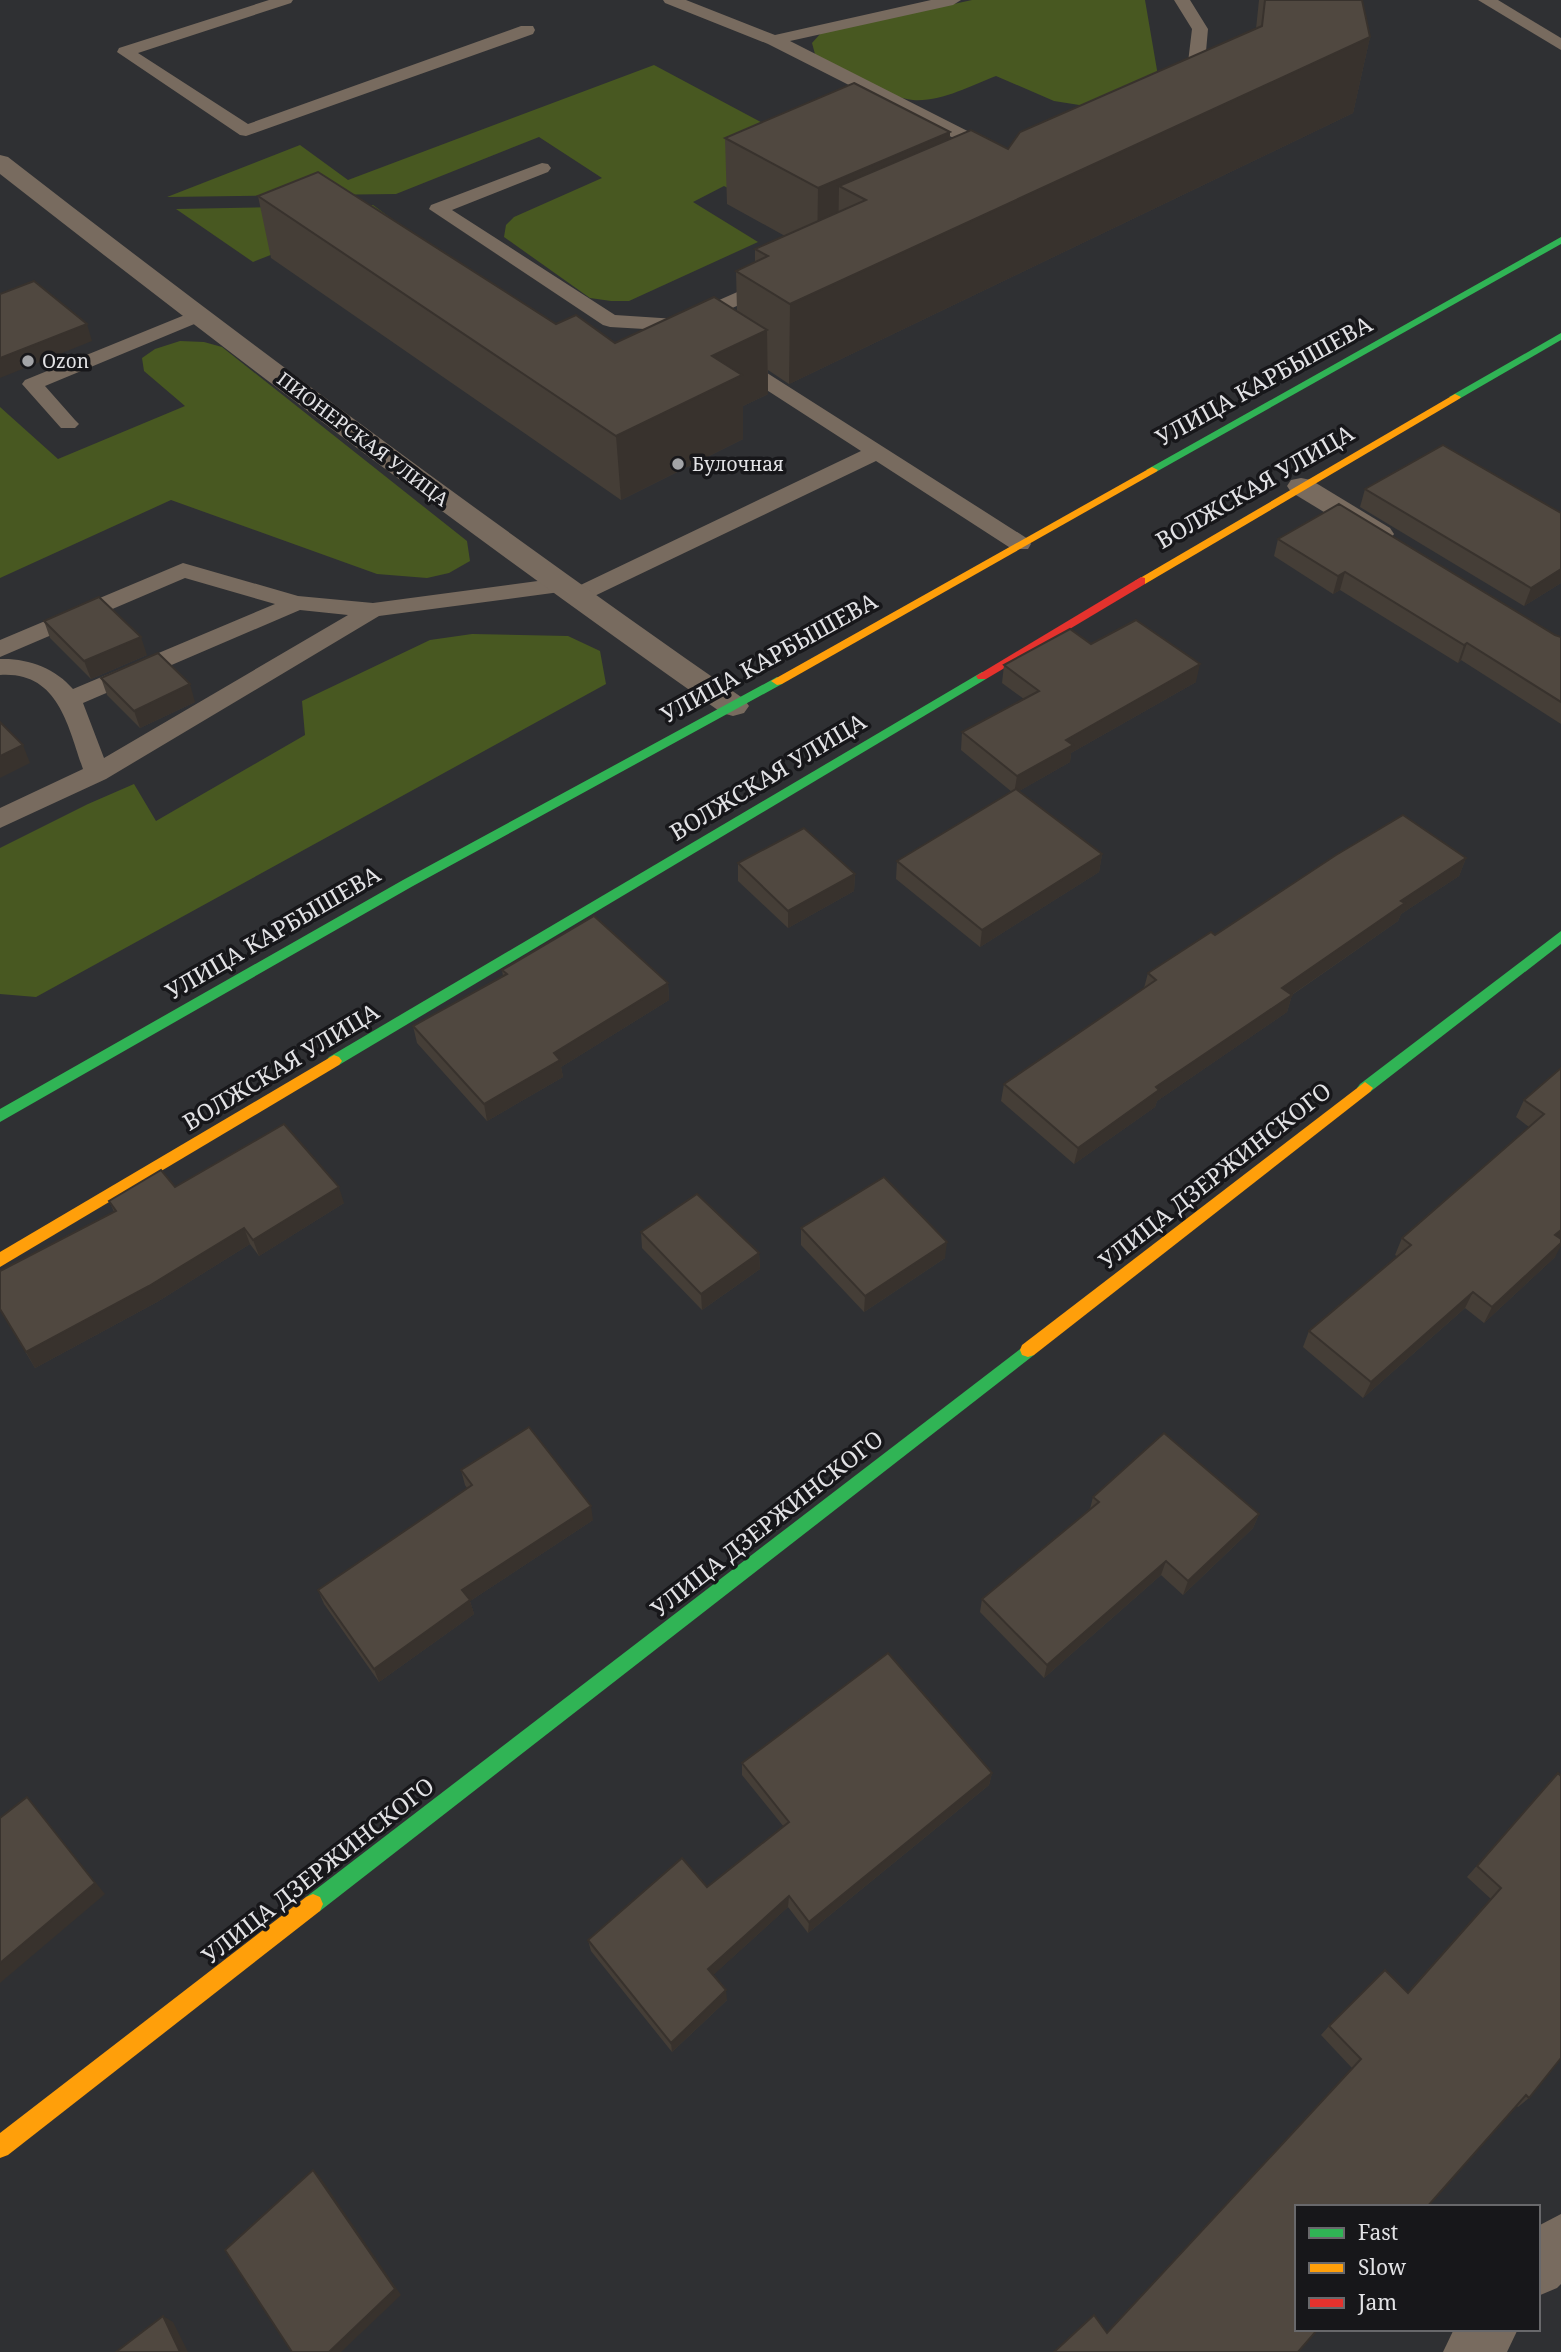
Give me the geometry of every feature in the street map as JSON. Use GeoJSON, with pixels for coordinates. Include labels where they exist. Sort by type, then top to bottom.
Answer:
{"type":"FeatureCollection","features":[{"type":"Feature","properties":{"kind":"street","name":"ПИОНЕРСКАЯ УЛИЦА"},"geometry":{"type":"LineString","coordinates":[[0,162],[197,316],[568,591],[733,706]]}},
{"type":"Feature","properties":{"kind":"street","name":"УЛИЦА КАРБЫШЕВА"},"geometry":{"type":"LineString","coordinates":[[2,1112],[408,883],[733,706],[1561,240]]}},
{"type":"Feature","properties":{"kind":"street","name":"ВОЛЖСКАЯ УЛИЦА"},"geometry":{"type":"LineString","coordinates":[[0,1260],[1301,486],[1561,336]]}},
{"type":"Feature","properties":{"kind":"street"},"geometry":{"type":"LineString","coordinates":[[1301,486],[1408,550]]}},
{"type":"Feature","properties":{"kind":"street","name":"УЛИЦА ДЗЕРЖИНСКОГО"},"geometry":{"type":"LineString","coordinates":[[0,2147],[1561,936]]}},
{"type":"Feature","properties":{"kind":"street"},"geometry":{"type":"LineString","coordinates":[[1540,2267],[1561,2241]]}},
{"type":"Feature","properties":{"kind":"street"},"geometry":{"type":"LineString","coordinates":[[1471,2352],[1488,2331]]}},
{"type":"Feature","properties":{"kind":"lane"},"geometry":{"type":"LineString","coordinates":[[285,0],[125,52],[246,131],[527,30]]}},
{"type":"Feature","properties":{"kind":"lane"},"geometry":{"type":"LineString","coordinates":[[671,0],[774,40],[1005,158]]}},
{"type":"Feature","properties":{"kind":"lane"},"geometry":{"type":"LineString","coordinates":[[774,40],[953,0]]}},
{"type":"Feature","properties":{"kind":"lane"},"geometry":{"type":"LineString","coordinates":[[1181,102],[1193,97],[1200,29],[1182,0]]}},
{"type":"Feature","properties":{"kind":"lane"},"geometry":{"type":"LineString","coordinates":[[1486,0],[1561,45]]}},
{"type":"Feature","properties":{"kind":"lane"},"geometry":{"type":"LineString","coordinates":[[542,168],[438,209],[610,321],[679,325],[792,275]]}},
{"type":"Feature","properties":{"kind":"lane"},"geometry":{"type":"LineString","coordinates":[[68,424],[33,384],[197,316]]}},
{"type":"Feature","properties":{"kind":"lane"},"geometry":{"type":"LineString","coordinates":[[679,325],[1020,544]]}},
{"type":"Feature","properties":{"kind":"lane"},"geometry":{"type":"LineString","coordinates":[[0,649],[183,570],[297,603],[373,610],[568,591],[877,452]]}},
{"type":"Feature","properties":{"kind":"lane"},"geometry":{"type":"LineString","coordinates":[[69,700],[297,603]]}},
{"type":"Feature","properties":{"kind":"lane"},"geometry":{"type":"LineString","coordinates":[[0,819],[97,773],[373,610]]}},
{"type":"Feature","properties":{"kind":"lane"},"geometry":{"type":"LineString","coordinates":[[0,667],[38,672],[69,700],[97,773]]}},
{"type":"Feature","properties":{"kind":"green space"},"geometry":{"type":"Polygon","coordinates":[[[972,0],[1145,0],[1158,76],[1092,107],[1054,101],[996,76],[945,96],[913,100],[877,88],[815,54],[812,43],[821,33],[972,0]]]}},
{"type":"Feature","properties":{"kind":"green space"},"geometry":{"type":"Polygon","coordinates":[[[654,65],[873,182],[742,195],[724,186],[693,202],[758,242],[629,301],[590,298],[504,237],[506,225],[514,217],[602,178],[539,137],[396,194],[167,197],[300,145],[348,180],[654,65]]]}},
{"type":"Feature","properties":{"kind":"green space"},"geometry":{"type":"Polygon","coordinates":[[[373,205],[422,241],[356,221],[253,262],[176,209],[373,205]]]}},
{"type":"Feature","properties":{"kind":"green space"},"geometry":{"type":"Polygon","coordinates":[[[180,341],[204,342],[222,347],[467,541],[470,561],[449,573],[427,578],[377,574],[171,500],[0,578],[0,407],[58,459],[185,406],[144,371],[142,358],[155,349],[180,341]]]}},
{"type":"Feature","properties":{"kind":"green space"},"geometry":{"type":"Polygon","coordinates":[[[472,634],[568,636],[600,651],[606,684],[36,997],[0,994],[0,848],[134,784],[156,821],[305,735],[302,701],[430,640],[472,634]]]}},
{"type":"Feature","properties":{"kind":"building"},"geometry":{"type":"Polygon","coordinates":[[[1265,0],[1362,0],[1370,37],[790,304],[736,271],[768,256],[755,249],[866,200],[839,186],[971,130],[1008,149],[1020,132],[1262,26],[1265,0]]]}},
{"type":"Feature","properties":{"kind":"building"},"geometry":{"type":"Polygon","coordinates":[[[854,83],[950,132],[818,188],[725,138],[854,83]]]}},
{"type":"Feature","properties":{"kind":"building"},"geometry":{"type":"Polygon","coordinates":[[[318,172],[556,324],[576,315],[615,343],[714,297],[767,330],[712,356],[742,375],[616,436],[258,196],[318,172]]]}},
{"type":"Feature","properties":{"kind":"building"},"geometry":{"type":"Polygon","coordinates":[[[34,281],[87,324],[0,358],[0,294],[34,281]]]}},
{"type":"Feature","properties":{"kind":"building"},"geometry":{"type":"Polygon","coordinates":[[[1443,445],[1561,513],[1561,569],[1531,588],[1365,489],[1443,445]]]}},
{"type":"Feature","properties":{"kind":"building"},"geometry":{"type":"Polygon","coordinates":[[[1339,504],[1561,637],[1561,702],[1345,572],[1338,576],[1278,539],[1339,504]]]}},
{"type":"Feature","properties":{"kind":"building"},"geometry":{"type":"Polygon","coordinates":[[[99,597],[141,637],[84,661],[44,621],[99,597]]]}},
{"type":"Feature","properties":{"kind":"building"},"geometry":{"type":"Polygon","coordinates":[[[1136,620],[1200,664],[1066,740],[1073,745],[1017,776],[962,732],[1039,691],[1004,665],[1070,629],[1091,644],[1136,620]]]}},
{"type":"Feature","properties":{"kind":"building"},"geometry":{"type":"Polygon","coordinates":[[[158,653],[190,684],[134,711],[101,678],[158,653]]]}},
{"type":"Feature","properties":{"kind":"building"},"geometry":{"type":"Polygon","coordinates":[[[0,722],[23,745],[0,756],[0,722]]]}},
{"type":"Feature","properties":{"kind":"building"},"geometry":{"type":"Polygon","coordinates":[[[1016,789],[1102,854],[982,930],[897,861],[1016,789]]]}},
{"type":"Feature","properties":{"kind":"building"},"geometry":{"type":"Polygon","coordinates":[[[1403,815],[1466,858],[1401,901],[1405,903],[1282,988],[1292,995],[1156,1087],[1159,1090],[1078,1148],[1004,1084],[1156,980],[1148,973],[1211,932],[1215,935],[1336,855],[1403,815]]]}},
{"type":"Feature","properties":{"kind":"building"},"geometry":{"type":"Polygon","coordinates":[[[804,828],[855,874],[788,911],[738,863],[804,828]]]}},
{"type":"Feature","properties":{"kind":"building"},"geometry":{"type":"Polygon","coordinates":[[[594,916],[668,983],[554,1053],[560,1060],[484,1104],[413,1026],[507,974],[502,970],[594,916]]]}},
{"type":"Feature","properties":{"kind":"building"},"geometry":{"type":"Polygon","coordinates":[[[1561,1068],[1561,1230],[1555,1235],[1561,1239],[1561,1243],[1492,1307],[1473,1292],[1371,1382],[1309,1331],[1411,1245],[1402,1238],[1544,1114],[1524,1100],[1561,1068]]]}},
{"type":"Feature","properties":{"kind":"building"},"geometry":{"type":"Polygon","coordinates":[[[284,1124],[339,1187],[253,1240],[244,1228],[149,1286],[26,1352],[0,1309],[0,1271],[116,1211],[109,1201],[161,1170],[175,1187],[284,1124]]]}},
{"type":"Feature","properties":{"kind":"building"},"geometry":{"type":"Polygon","coordinates":[[[884,1177],[947,1242],[865,1296],[801,1228],[884,1177]]]}},
{"type":"Feature","properties":{"kind":"building"},"geometry":{"type":"Polygon","coordinates":[[[697,1194],[759,1253],[701,1294],[641,1232],[697,1194]]]}},
{"type":"Feature","properties":{"kind":"building"},"geometry":{"type":"Polygon","coordinates":[[[529,1427],[591,1506],[462,1590],[470,1600],[374,1669],[318,1590],[472,1485],[461,1470],[529,1427]]]}},
{"type":"Feature","properties":{"kind":"building"},"geometry":{"type":"Polygon","coordinates":[[[1164,1433],[1259,1514],[1188,1581],[1166,1561],[1047,1665],[982,1599],[1099,1502],[1093,1497],[1164,1433]]]}},
{"type":"Feature","properties":{"kind":"building"},"geometry":{"type":"Polygon","coordinates":[[[888,1653],[992,1773],[809,1922],[789,1896],[708,1969],[726,1990],[671,2043],[588,1940],[682,1858],[707,1887],[789,1822],[742,1763],[888,1653]]]}},
{"type":"Feature","properties":{"kind":"building"},"geometry":{"type":"Polygon","coordinates":[[[1558,1773],[1561,1776],[1561,2058],[1529,2098],[1526,2095],[1429,2205],[1295,2205],[1295,2331],[1316,2331],[1298,2352],[1054,2352],[1094,2315],[1107,2333],[1361,2059],[1329,2026],[1385,1970],[1408,1993],[1501,1888],[1477,1866],[1558,1773]]]}},
{"type":"Feature","properties":{"kind":"building"},"geometry":{"type":"Polygon","coordinates":[[[27,1797],[95,1883],[0,1963],[0,1818],[27,1797]]]}},
{"type":"Feature","properties":{"kind":"building"},"geometry":{"type":"Polygon","coordinates":[[[313,2170],[395,2289],[329,2352],[292,2352],[225,2250],[313,2170]]]}},
{"type":"Feature","properties":{"kind":"building"},"geometry":{"type":"Polygon","coordinates":[[[163,2316],[180,2352],[116,2352],[163,2316]]]}},
{"type":"Feature","properties":{"kind":"traffic: fast"},"geometry":{"type":"LineString","coordinates":[[1152,470],[1561,240]]}},
{"type":"Feature","properties":{"kind":"traffic: fast"},"geometry":{"type":"LineString","coordinates":[[1455,397],[1561,336]]}},
{"type":"Feature","properties":{"kind":"traffic: fast"},"geometry":{"type":"LineString","coordinates":[[334,1061],[982,676]]}},
{"type":"Feature","properties":{"kind":"traffic: fast"},"geometry":{"type":"LineString","coordinates":[[0,1116],[408,883],[777,681]]}},
{"type":"Feature","properties":{"kind":"traffic: fast"},"geometry":{"type":"LineString","coordinates":[[1365,1088],[1561,936]]}},
{"type":"Feature","properties":{"kind":"traffic: fast"},"geometry":{"type":"LineString","coordinates":[[313,1904],[1028,1350]]}},
{"type":"Feature","properties":{"kind":"traffic: slow"},"geometry":{"type":"LineString","coordinates":[[1141,581],[1455,397]]}},
{"type":"Feature","properties":{"kind":"traffic: slow"},"geometry":{"type":"LineString","coordinates":[[777,681],[1152,470]]}},
{"type":"Feature","properties":{"kind":"traffic: slow"},"geometry":{"type":"LineString","coordinates":[[0,1260],[334,1061]]}},
{"type":"Feature","properties":{"kind":"traffic: slow"},"geometry":{"type":"LineString","coordinates":[[1028,1350],[1365,1088]]}},
{"type":"Feature","properties":{"kind":"traffic: slow"},"geometry":{"type":"LineString","coordinates":[[0,2147],[313,1904]]}},
{"type":"Feature","properties":{"kind":"traffic: jam"},"geometry":{"type":"LineString","coordinates":[[982,676],[1141,581]]}},
{"type":"Feature","properties":{"kind":"place","name":"Ozon"},"geometry":{"type":"Point","coordinates":[28,361]}},
{"type":"Feature","properties":{"kind":"place","name":"Булочная"},"geometry":{"type":"Point","coordinates":[678,464]}}]}
